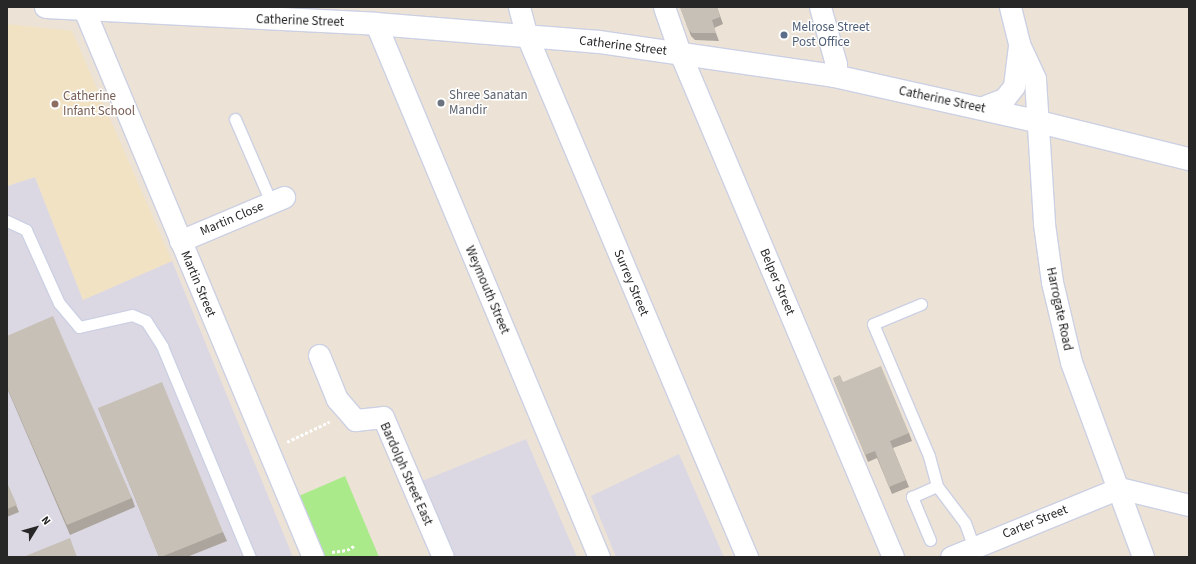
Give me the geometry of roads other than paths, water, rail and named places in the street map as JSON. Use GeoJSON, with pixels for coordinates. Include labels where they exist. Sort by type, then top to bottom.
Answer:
{"type":"FeatureCollection","features":[{"type":"Feature","properties":{"kind":"street","name":"Catherine Street"},"geometry":{"type":"LineString","coordinates":[[46,7],[225,12],[599,42],[834,76],[980,108],[1189,159]]}},
{"type":"Feature","properties":{"kind":"street","name":"Surrey Street"},"geometry":{"type":"LineString","coordinates":[[519,7],[527,36],[747,557]]}},
{"type":"Feature","properties":{"kind":"street","name":"Belper Street"},"geometry":{"type":"LineString","coordinates":[[664,7],[680,53],[893,557]]}},
{"type":"Feature","properties":{"kind":"street"},"geometry":{"type":"LineString","coordinates":[[820,7],[836,64],[834,76]]}},
{"type":"Feature","properties":{"kind":"street"},"geometry":{"type":"LineString","coordinates":[[980,108],[1004,99],[1014,86],[1019,44],[1010,7]]}},
{"type":"Feature","properties":{"kind":"street","name":"Martin Street"},"geometry":{"type":"LineString","coordinates":[[83,9],[268,451],[320,556]]}},
{"type":"Feature","properties":{"kind":"street","name":"Weymouth Street"},"geometry":{"type":"LineString","coordinates":[[376,24],[599,557]]}},
{"type":"Feature","properties":{"kind":"street","name":"Harrogate Road"},"geometry":{"type":"LineString","coordinates":[[1019,44],[1035,79],[1037,107],[1035,121],[1052,282],[1071,362],[1119,488],[1143,557]]}},
{"type":"Feature","properties":{"kind":"street","name":"Martin Close"},"geometry":{"type":"LineString","coordinates":[[180,241],[278,199]]}},
{"type":"Feature","properties":{"kind":"street","name":"Bardolph Street East"},"geometry":{"type":"LineString","coordinates":[[319,355],[338,399],[355,420],[383,417],[443,557]]}},
{"type":"Feature","properties":{"kind":"street"},"geometry":{"type":"LineString","coordinates":[[1119,488],[1189,505]]}},
{"type":"Feature","properties":{"kind":"street","name":"Carter Street"},"geometry":{"type":"LineString","coordinates":[[952,557],[1119,488]]}},
{"type":"Feature","properties":{"kind":"lane"},"geometry":{"type":"LineString","coordinates":[[235,119],[278,199]]}},
{"type":"Feature","properties":{"kind":"lane"},"geometry":{"type":"LineString","coordinates":[[7,221],[26,230],[60,303],[79,327],[132,314],[146,321],[162,346],[250,557]]}},
{"type":"Feature","properties":{"kind":"lane"},"geometry":{"type":"LineString","coordinates":[[921,304],[873,324],[929,456],[937,486],[965,524],[974,548]]}},
{"type":"Feature","properties":{"kind":"lane"},"geometry":{"type":"LineString","coordinates":[[930,540],[912,497],[937,486]]}},
{"type":"Feature","properties":{"kind":"place","name":"Melrose Street Post Office"},"geometry":{"type":"Point","coordinates":[784,35]}},
{"type":"Feature","properties":{"kind":"place","name":"Shree Sanatan Mandir"},"geometry":{"type":"Point","coordinates":[441,103]}},
{"type":"Feature","properties":{"kind":"place","name":"Catherine Infant School"},"geometry":{"type":"Point","coordinates":[55,104]}}]}
